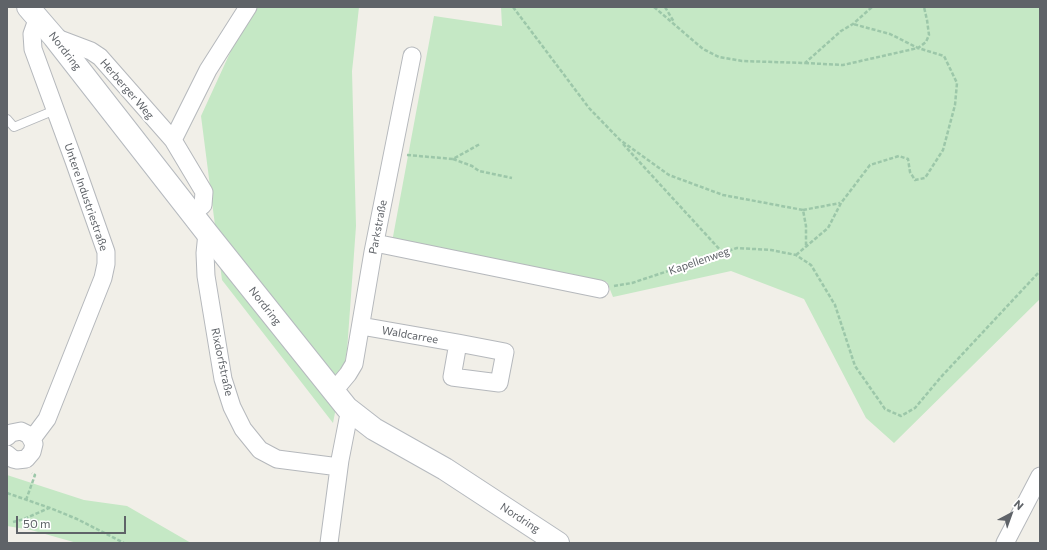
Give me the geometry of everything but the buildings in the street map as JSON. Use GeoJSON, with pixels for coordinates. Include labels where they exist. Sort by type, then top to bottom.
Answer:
{"type":"FeatureCollection","features":[{"type":"Feature","properties":{"kind":"street"},"geometry":{"type":"LineString","coordinates":[[173,140],[208,70],[248,7]]}},
{"type":"Feature","properties":{"kind":"street","name":"Nordring"},"geometry":{"type":"LineString","coordinates":[[33,12],[333,392],[352,413],[374,429],[445,469],[558,543]]}},
{"type":"Feature","properties":{"kind":"street","name":"Untere Industriestraße"},"geometry":{"type":"LineString","coordinates":[[12,457],[26,459],[32,452],[34,444],[32,439],[47,419],[103,278],[106,264],[106,252],[32,49],[33,12]]}},
{"type":"Feature","properties":{"kind":"street","name":"Herberger Weg"},"geometry":{"type":"LineString","coordinates":[[54,37],[91,51],[100,57],[173,140],[204,192],[203,205],[192,214]]}},
{"type":"Feature","properties":{"kind":"street","name":"Parkstraße"},"geometry":{"type":"LineString","coordinates":[[333,392],[354,364],[375,243],[412,56]]}},
{"type":"Feature","properties":{"kind":"street","name":"Rixdorfstraße"},"geometry":{"type":"LineString","coordinates":[[207,233],[205,253],[206,276],[223,379],[232,407],[243,429],[260,450],[277,459],[339,468]]}},
{"type":"Feature","properties":{"kind":"street"},"geometry":{"type":"LineString","coordinates":[[375,243],[600,288]]}},
{"type":"Feature","properties":{"kind":"street","name":"Waldcarree"},"geometry":{"type":"LineString","coordinates":[[361,326],[458,343]]}},
{"type":"Feature","properties":{"kind":"street"},"geometry":{"type":"LineString","coordinates":[[329,543],[339,468],[348,419],[352,413]]}},
{"type":"Feature","properties":{"kind":"street"},"geometry":{"type":"LineString","coordinates":[[10,430],[25,432],[32,439]]}},
{"type":"Feature","properties":{"kind":"street"},"geometry":{"type":"LineString","coordinates":[[1005,543],[1040,476]]}},
{"type":"Feature","properties":{"kind":"lane"},"geometry":{"type":"LineString","coordinates":[[7,119],[14,127],[55,110]]}},
{"type":"Feature","properties":{"kind":"path"},"geometry":{"type":"LineString","coordinates":[[514,7],[590,108],[722,252]]}},
{"type":"Feature","properties":{"kind":"path"},"geometry":{"type":"LineString","coordinates":[[654,7],[703,48],[719,57],[742,61],[843,65],[918,48],[926,42],[929,35],[924,7]]}},
{"type":"Feature","properties":{"kind":"path"},"geometry":{"type":"LineString","coordinates":[[665,7],[675,24]]}},
{"type":"Feature","properties":{"kind":"path"},"geometry":{"type":"LineString","coordinates":[[805,63],[841,31],[853,24],[872,7]]}},
{"type":"Feature","properties":{"kind":"path"},"geometry":{"type":"LineString","coordinates":[[796,254],[828,228],[841,203],[870,165],[899,156],[908,159],[910,172],[915,180],[925,178],[943,150],[955,105],[957,83],[944,56],[918,48],[890,34],[853,24]]}},
{"type":"Feature","properties":{"kind":"path"},"geometry":{"type":"LineString","coordinates":[[620,140],[669,175],[723,195],[803,210],[841,203]]}},
{"type":"Feature","properties":{"kind":"path"},"geometry":{"type":"LineString","coordinates":[[452,159],[480,144]]}},
{"type":"Feature","properties":{"kind":"path"},"geometry":{"type":"LineString","coordinates":[[393,151],[408,155],[452,159],[472,166],[479,171],[512,178]]}},
{"type":"Feature","properties":{"kind":"path"},"geometry":{"type":"LineString","coordinates":[[803,210],[806,226],[806,245]]}},
{"type":"Feature","properties":{"kind":"path","name":"Kapellenweg"},"geometry":{"type":"LineString","coordinates":[[600,288],[632,284],[737,248],[771,250],[796,254],[811,265],[835,305],[855,366],[885,409],[901,416],[915,408],[941,377],[1040,271]]}},
{"type":"Feature","properties":{"kind":"path"},"geometry":{"type":"LineString","coordinates":[[12,457],[35,475],[26,500]]}},
{"type":"Feature","properties":{"kind":"path"},"geometry":{"type":"LineString","coordinates":[[7,493],[77,519],[124,543]]}},
{"type":"Feature","properties":{"kind":"path"},"geometry":{"type":"LineString","coordinates":[[13,522],[24,520],[50,508]]}},
{"type":"Feature","properties":{"kind":"green space"},"geometry":{"type":"Polygon","coordinates":[[[251,7],[359,7],[352,71],[356,226],[347,351],[333,423],[222,280],[201,116],[251,7]]]}},
{"type":"Feature","properties":{"kind":"green space"},"geometry":{"type":"Polygon","coordinates":[[[501,7],[1040,7],[1040,299],[894,443],[866,418],[804,299],[731,271],[613,297],[607,282],[392,242],[434,16],[502,26],[501,7]]]}},
{"type":"Feature","properties":{"kind":"green space"},"geometry":{"type":"Polygon","coordinates":[[[7,475],[84,500],[127,506],[191,543],[77,543],[31,530],[7,526],[7,475]]]}}]}
